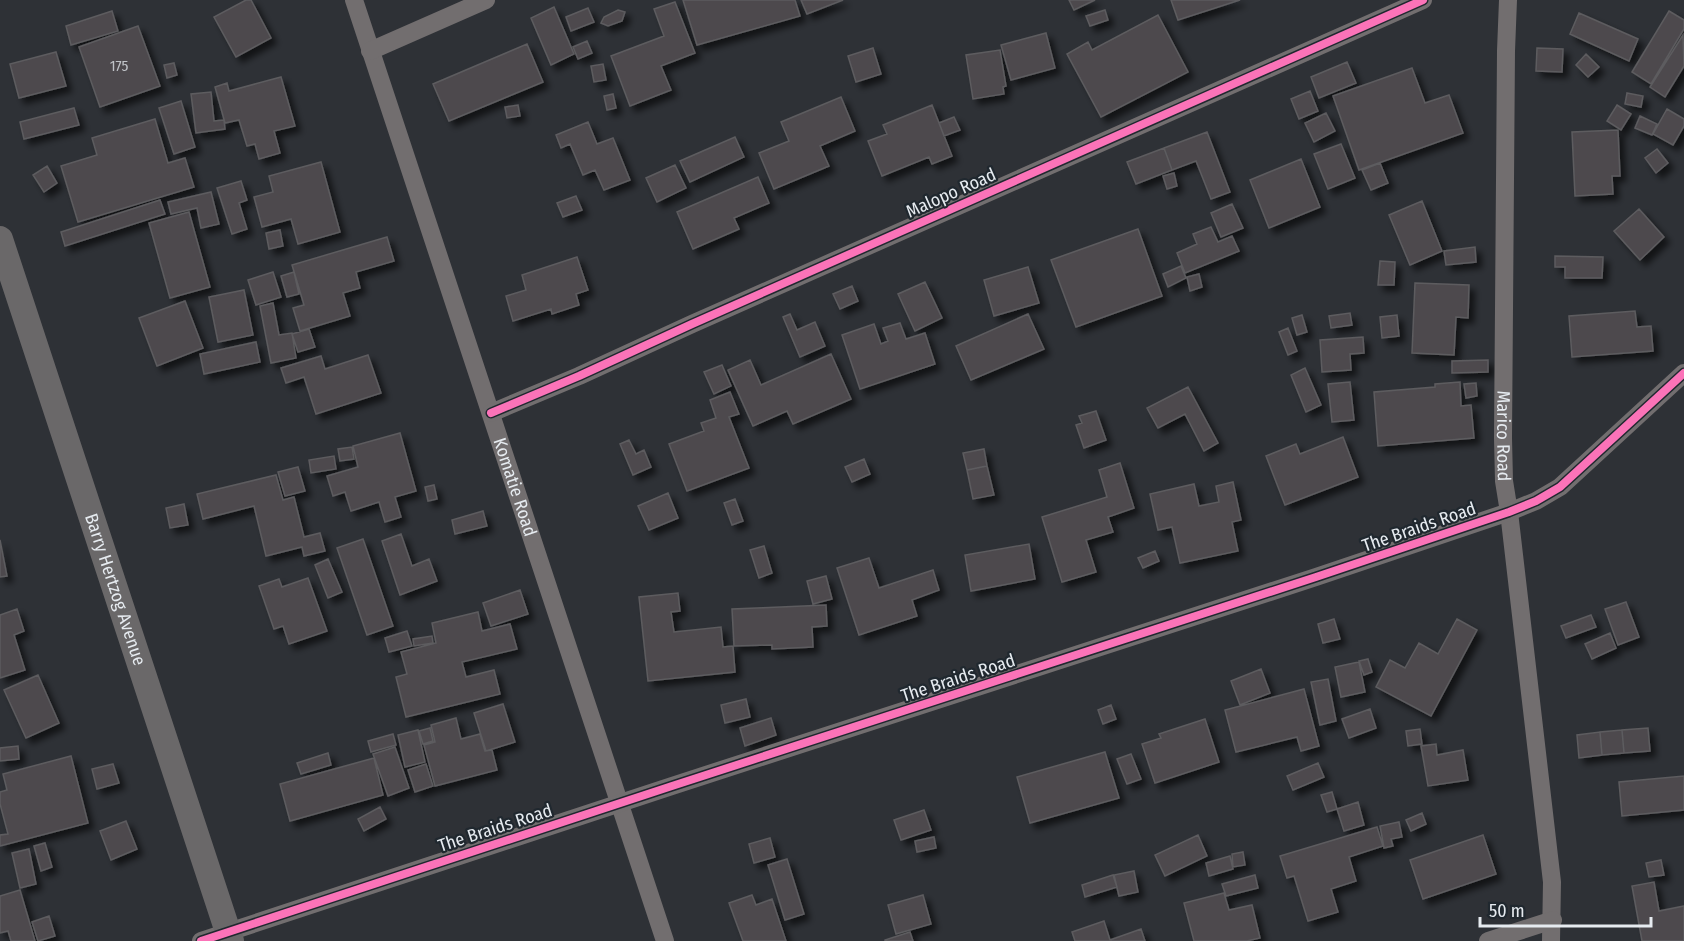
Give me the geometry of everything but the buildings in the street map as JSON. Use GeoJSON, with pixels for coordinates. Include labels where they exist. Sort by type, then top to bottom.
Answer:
{"type":"FeatureCollection","features":[{"type":"Feature","properties":{"kind":"main road","name":"Barry Hertzog Avenue"},"geometry":{"type":"LineString","coordinates":[[0,239],[229,936]]}},
{"type":"Feature","properties":{"kind":"street","name":"Komatie Road"},"geometry":{"type":"LineString","coordinates":[[354,0],[665,941]]}},
{"type":"Feature","properties":{"kind":"street"},"geometry":{"type":"LineString","coordinates":[[370,51],[486,0]]}},
{"type":"Feature","properties":{"kind":"street","name":"Malopo Road"},"geometry":{"type":"LineString","coordinates":[[491,413],[579,376],[1423,0]]}},
{"type":"Feature","properties":{"kind":"street","name":"Marico Road"},"geometry":{"type":"LineString","coordinates":[[1508,0],[1505,86],[1504,481],[1550,859],[1553,920],[1551,941]]}},
{"type":"Feature","properties":{"kind":"street","name":"The Braids Road"},"geometry":{"type":"LineString","coordinates":[[201,941],[229,936],[620,803],[1305,581],[1509,512],[1536,501],[1560,487],[1684,373]]}},
{"type":"Feature","properties":{"kind":"street"},"geometry":{"type":"LineString","coordinates":[[1488,941],[1553,920]]}},
{"type":"Feature","properties":{"kind":"cycle path"},"geometry":{"type":"LineString","coordinates":[[491,413],[579,376],[1423,0]]}},
{"type":"Feature","properties":{"kind":"cycle path"},"geometry":{"type":"LineString","coordinates":[[201,941],[1509,512],[1536,501],[1560,487],[1684,373]]}}]}
